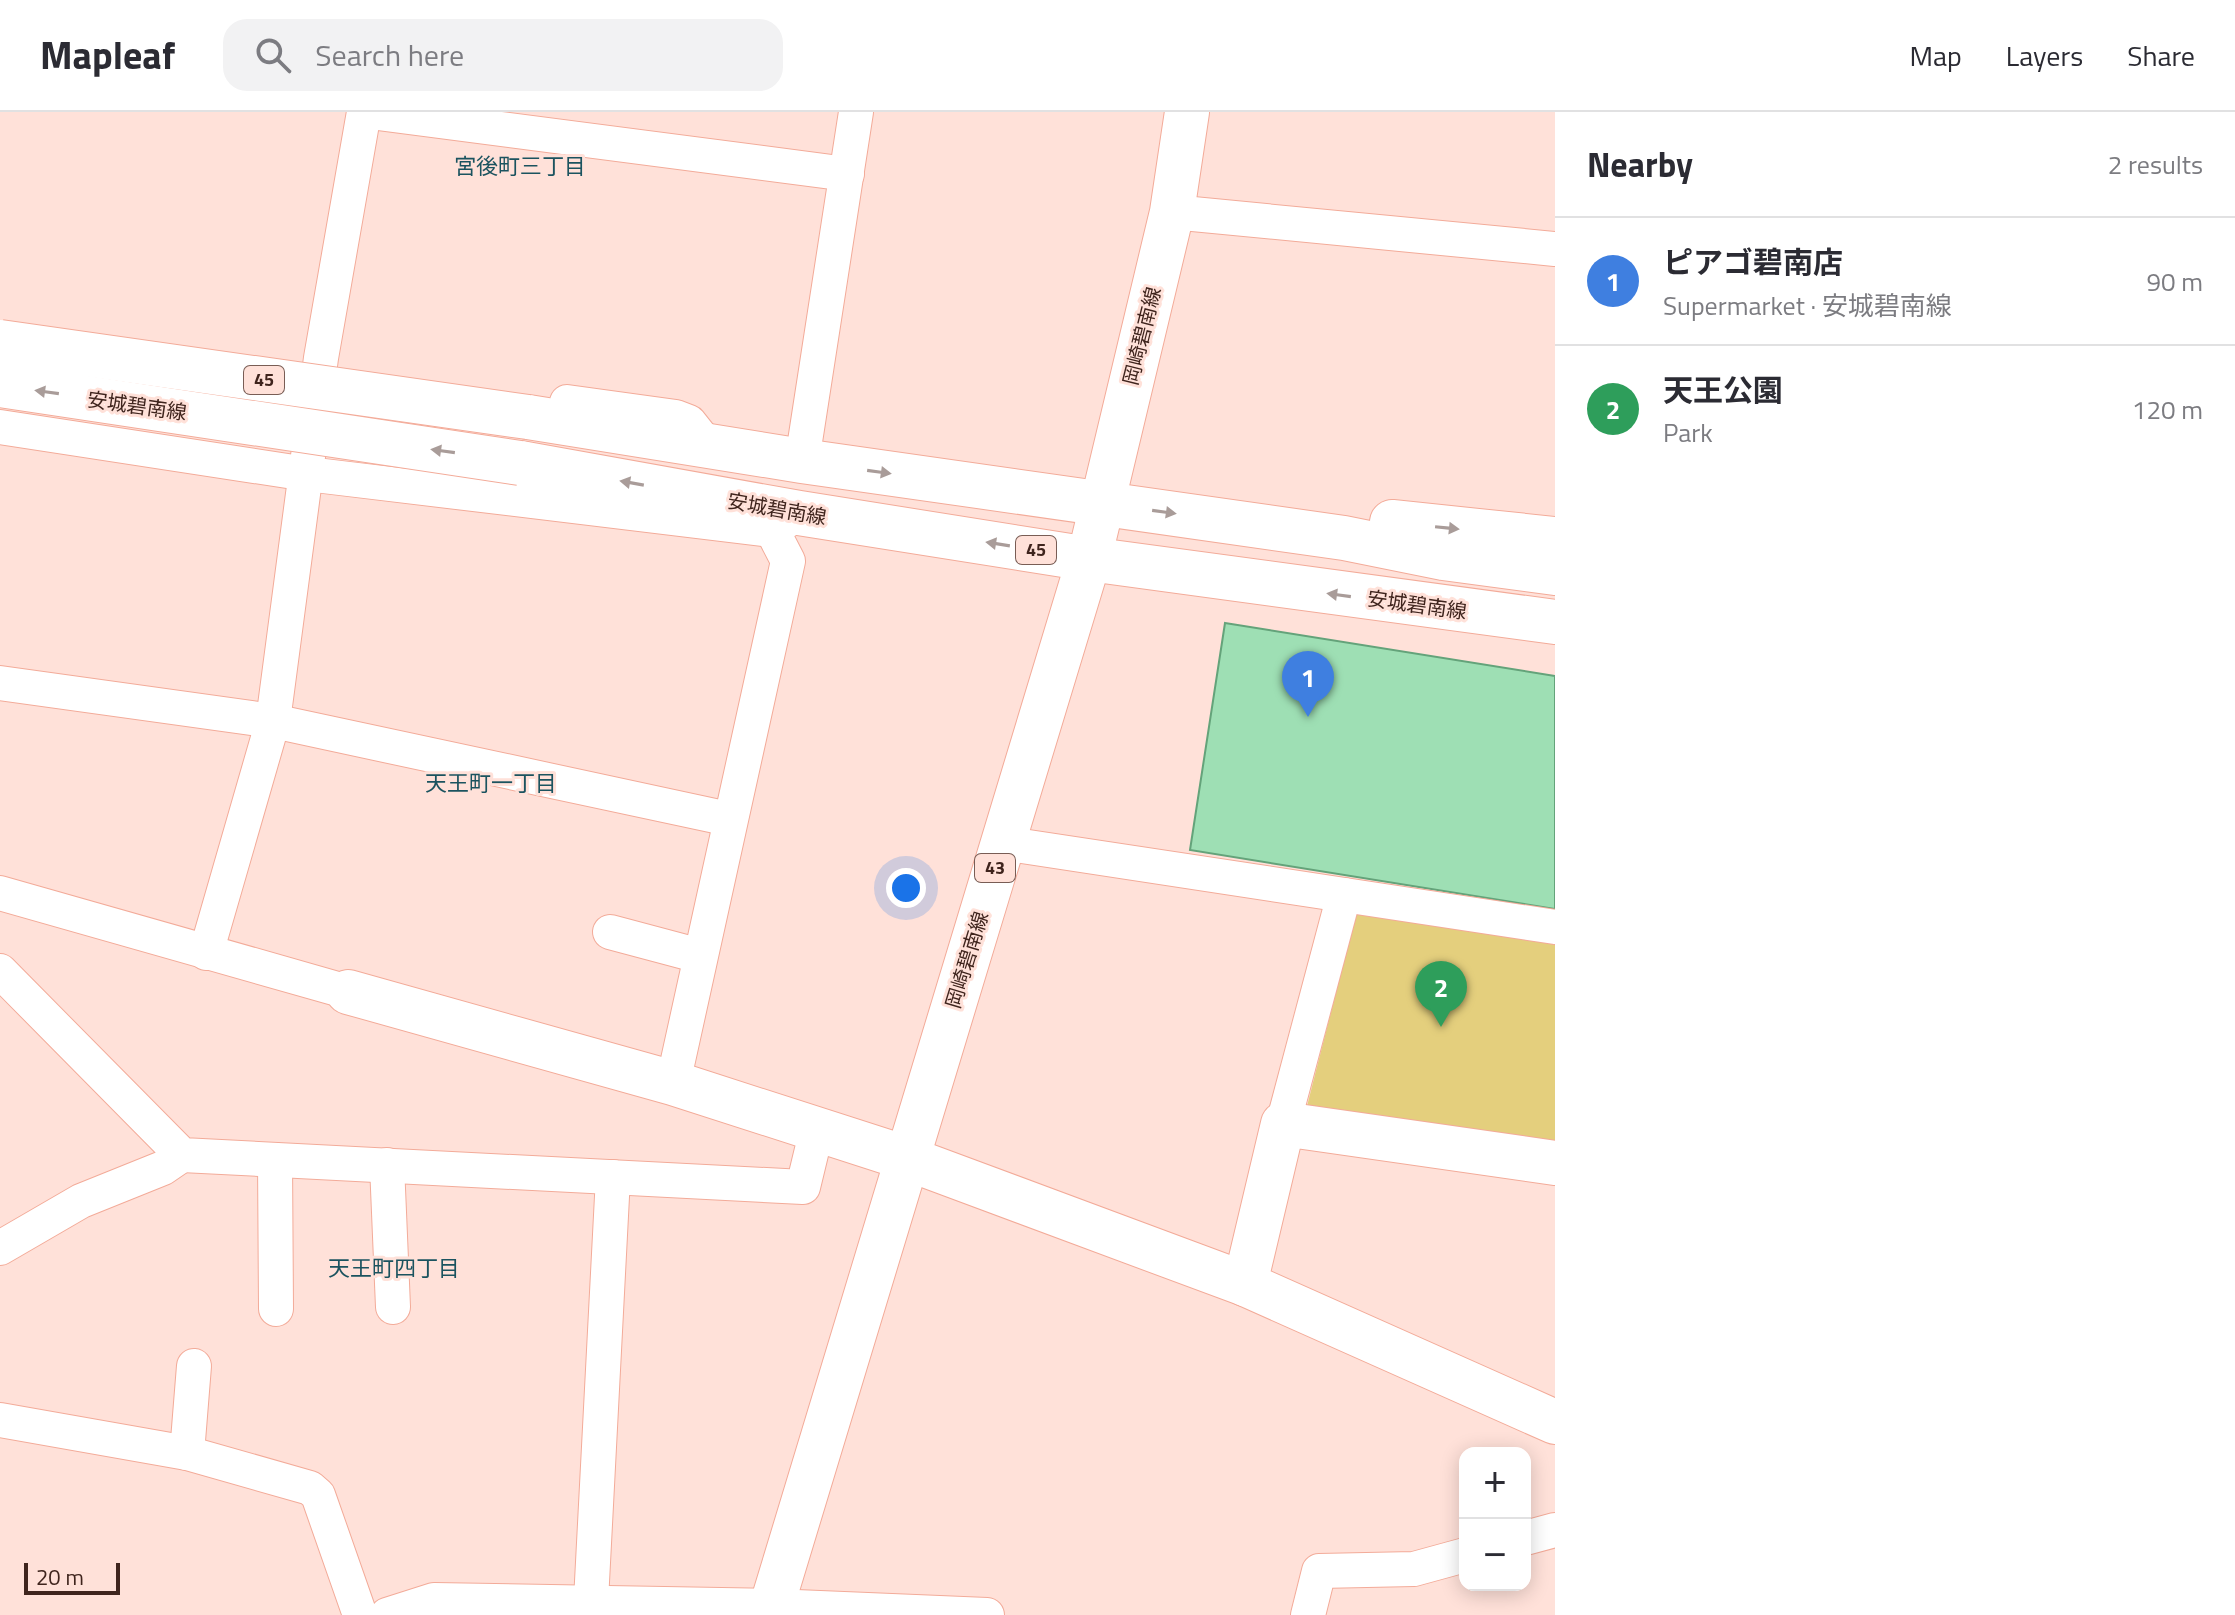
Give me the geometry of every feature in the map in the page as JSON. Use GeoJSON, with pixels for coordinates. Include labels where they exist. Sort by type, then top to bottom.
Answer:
{"type":"FeatureCollection","features":[{"type":"Feature","properties":{"kind":"main road","name":"岡崎碧南線"},"geometry":{"type":"LineString","coordinates":[[770,1610],[1089,559],[1172,212],[1187,112]]}},
{"type":"Feature","properties":{"kind":"main road","name":"45"},"geometry":{"type":"LineString","coordinates":[[0,342],[1344,538],[1443,558],[1555,573]]}},
{"type":"Feature","properties":{"kind":"main road","name":"安城碧南線"},"geometry":{"type":"LineString","coordinates":[[0,385],[520,463],[786,522],[1089,559],[1534,620]]}},
{"type":"Feature","properties":{"kind":"main road"},"geometry":{"type":"LineString","coordinates":[[1344,538],[1392,522],[1555,539]]}},
{"type":"Feature","properties":{"kind":"main road"},"geometry":{"type":"LineString","coordinates":[[1534,620],[1555,642]]}},
{"type":"Feature","properties":{"kind":"main road"},"geometry":{"type":"LineString","coordinates":[[348,992],[673,1083],[906,1158],[1245,1284],[1555,1422]]}},
{"type":"Feature","properties":{"kind":"main road"},"geometry":{"type":"LineString","coordinates":[[1245,1284],[1283,1124],[1555,1163]]}},
{"type":"Feature","properties":{"kind":"street"},"geometry":{"type":"LineString","coordinates":[[206,953],[273,721],[320,368],[364,112]]}},
{"type":"Feature","properties":{"kind":"street"},"geometry":{"type":"LineString","coordinates":[[370,112],[847,174]]}},
{"type":"Feature","properties":{"kind":"street"},"geometry":{"type":"LineString","coordinates":[[802,461],[856,112]]}},
{"type":"Feature","properties":{"kind":"street"},"geometry":{"type":"LineString","coordinates":[[1172,212],[1555,249]]}},
{"type":"Feature","properties":{"kind":"street"},"geometry":{"type":"LineString","coordinates":[[0,322],[676,417],[689,422],[708,446]]}},
{"type":"Feature","properties":{"kind":"street"},"geometry":{"type":"LineString","coordinates":[[0,427],[307,474],[786,522],[788,561],[673,1083]]}},
{"type":"Feature","properties":{"kind":"street"},"geometry":{"type":"LineString","coordinates":[[0,683],[273,721],[729,819]]}},
{"type":"Feature","properties":{"kind":"street"},"geometry":{"type":"LineString","coordinates":[[1002,843],[1555,927]]}},
{"type":"Feature","properties":{"kind":"street"},"geometry":{"type":"LineString","coordinates":[[0,893],[348,992]]}},
{"type":"Feature","properties":{"kind":"street"},"geometry":{"type":"LineString","coordinates":[[1283,1124],[1344,895]]}},
{"type":"Feature","properties":{"kind":"street"},"geometry":{"type":"LineString","coordinates":[[610,932],[700,956]]}},
{"type":"Feature","properties":{"kind":"street"},"geometry":{"type":"LineString","coordinates":[[0,971],[182,1155]]}},
{"type":"Feature","properties":{"kind":"street"},"geometry":{"type":"LineString","coordinates":[[0,1248],[81,1201],[163,1168],[182,1155],[803,1187],[817,1129]]}},
{"type":"Feature","properties":{"kind":"street"},"geometry":{"type":"LineString","coordinates":[[275,1160],[276,1309]]}},
{"type":"Feature","properties":{"kind":"street"},"geometry":{"type":"LineString","coordinates":[[387,1165],[393,1307]]}},
{"type":"Feature","properties":{"kind":"street"},"geometry":{"type":"LineString","coordinates":[[591,1601],[613,1177]]}},
{"type":"Feature","properties":{"kind":"street"},"geometry":{"type":"LineString","coordinates":[[187,1453],[194,1366]]}},
{"type":"Feature","properties":{"kind":"street"},"geometry":{"type":"LineString","coordinates":[[0,1420],[187,1453],[310,1488],[318,1495],[360,1615]]}},
{"type":"Feature","properties":{"kind":"street"},"geometry":{"type":"LineString","coordinates":[[1531,1536],[1555,1530]]}},
{"type":"Feature","properties":{"kind":"street"},"geometry":{"type":"LineString","coordinates":[[1308,1615],[1319,1571],[1414,1569],[1459,1557]]}},
{"type":"Feature","properties":{"kind":"street"},"geometry":{"type":"LineString","coordinates":[[387,1615],[434,1600],[591,1601],[770,1610],[987,1615]]}},
{"type":"Feature","properties":{"kind":"shaded area"},"geometry":{"type":"Polygon","coordinates":[[[1357,910],[1555,940],[1555,1150],[1305,1114],[1357,910]]]}},
{"type":"Feature","properties":{"kind":"building"},"geometry":{"type":"Polygon","coordinates":[[[1225,623],[1555,676],[1555,909],[1190,850],[1225,623]]]}},
{"type":"Feature","properties":{"kind":"place","name":"ピアゴ碧南店"},"geometry":{"type":"Point","coordinates":[1308,717]}},
{"type":"Feature","properties":{"kind":"place","name":"天王公園"},"geometry":{"type":"Point","coordinates":[1441,1027]}},
{"type":"Feature","properties":{"kind":"district","name":"宮後町三丁目"},"geometry":{"type":"Point","coordinates":[520,166]}},
{"type":"Feature","properties":{"kind":"district","name":"天王町一丁目"},"geometry":{"type":"Point","coordinates":[491,783]}},
{"type":"Feature","properties":{"kind":"district","name":"天王町四丁目"},"geometry":{"type":"Point","coordinates":[394,1268]}}]}
